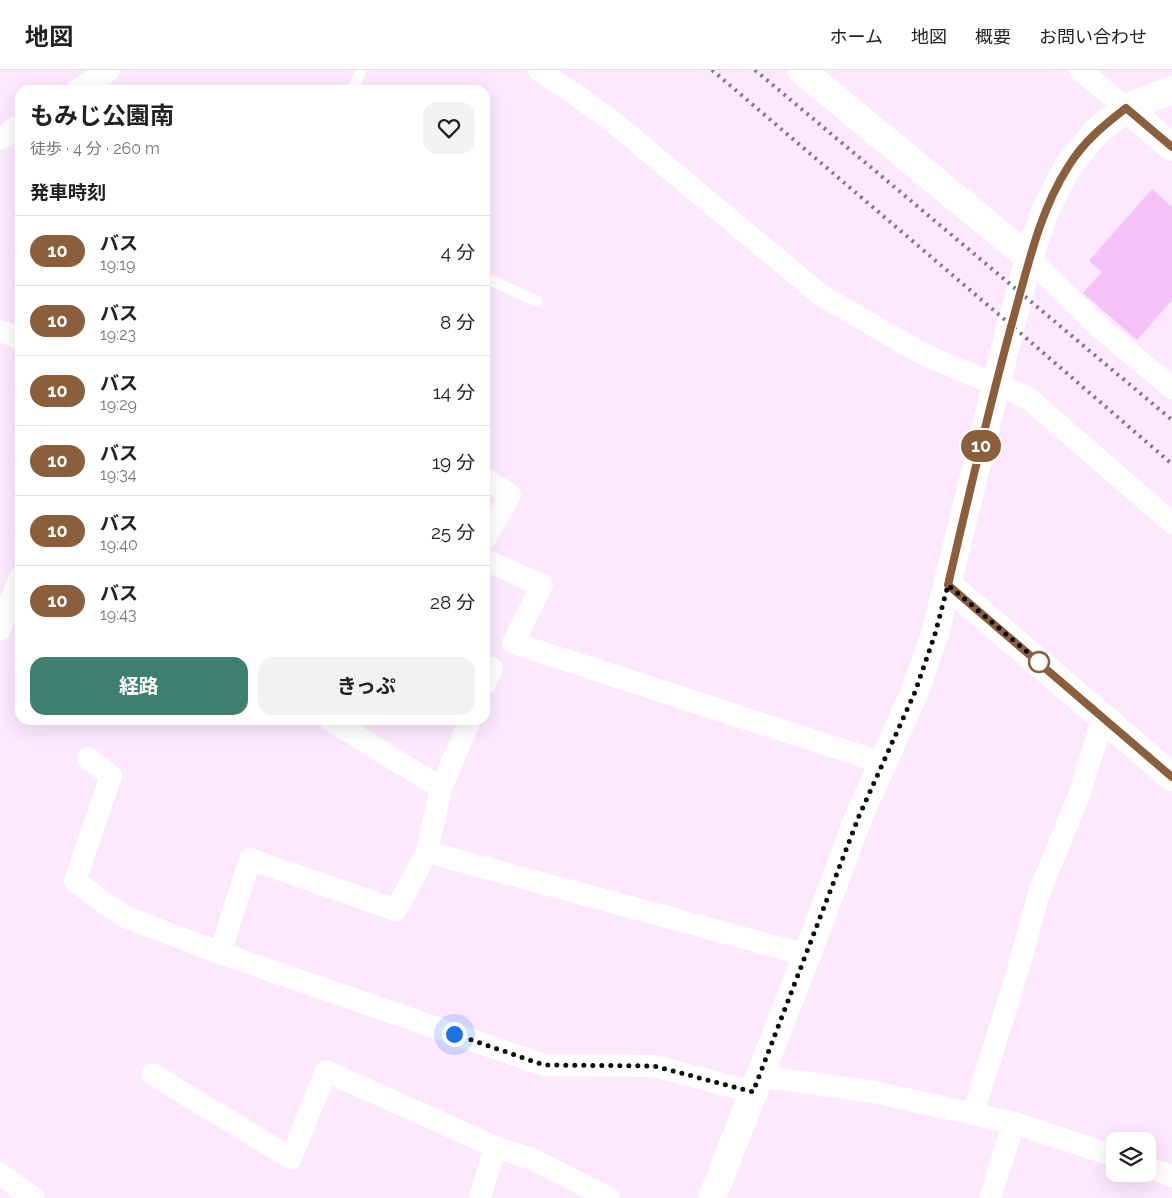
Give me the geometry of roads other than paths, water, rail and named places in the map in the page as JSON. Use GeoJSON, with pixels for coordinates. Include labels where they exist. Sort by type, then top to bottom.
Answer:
{"type":"FeatureCollection","features":[{"type":"Feature","properties":{"kind":"street"},"geometry":{"type":"LineString","coordinates":[[85,85],[109,70]]}},
{"type":"Feature","properties":{"kind":"street"},"geometry":{"type":"LineString","coordinates":[[539,70],[607,118],[822,296],[923,354],[1028,398],[1172,523]]}},
{"type":"Feature","properties":{"kind":"street"},"geometry":{"type":"LineString","coordinates":[[801,70],[1029,258],[1098,326],[1172,388]]}},
{"type":"Feature","properties":{"kind":"street"},"geometry":{"type":"LineString","coordinates":[[1080,70],[1172,147]]}},
{"type":"Feature","properties":{"kind":"street"},"geometry":{"type":"LineString","coordinates":[[712,1198],[859,816],[915,692],[935,634],[996,384],[1029,258],[1044,212],[1068,166],[1096,132],[1126,108],[1172,90]]}},
{"type":"Feature","properties":{"kind":"street"},"geometry":{"type":"LineString","coordinates":[[0,118],[15,123]]}},
{"type":"Feature","properties":{"kind":"street"},"geometry":{"type":"LineString","coordinates":[[0,140],[15,129]]}},
{"type":"Feature","properties":{"kind":"street"},"geometry":{"type":"LineString","coordinates":[[0,331],[15,336]]}},
{"type":"Feature","properties":{"kind":"street"},"geometry":{"type":"LineString","coordinates":[[490,481],[510,495],[490,530]]}},
{"type":"Feature","properties":{"kind":"street"},"geometry":{"type":"LineString","coordinates":[[490,562],[542,585],[513,643],[883,763]]}},
{"type":"Feature","properties":{"kind":"street"},"geometry":{"type":"LineString","coordinates":[[948,585],[1172,777]]}},
{"type":"Feature","properties":{"kind":"street"},"geometry":{"type":"LineString","coordinates":[[0,630],[11,586]]}},
{"type":"Feature","properties":{"kind":"street"},"geometry":{"type":"LineString","coordinates":[[973,1114],[1019,966],[1039,893],[1080,794],[1103,718]]}},
{"type":"Feature","properties":{"kind":"street"},"geometry":{"type":"LineString","coordinates":[[340,725],[441,788]]}},
{"type":"Feature","properties":{"kind":"street"},"geometry":{"type":"LineString","coordinates":[[220,953],[250,859],[396,910],[427,852],[441,788],[468,725]]}},
{"type":"Feature","properties":{"kind":"street"},"geometry":{"type":"LineString","coordinates":[[88,758],[111,776],[75,881],[123,916],[220,953],[544,1065],[654,1066],[756,1084],[874,1092],[1014,1123],[1106,1153]]}},
{"type":"Feature","properties":{"kind":"street"},"geometry":{"type":"LineString","coordinates":[[427,852],[807,955]]}},
{"type":"Feature","properties":{"kind":"street"},"geometry":{"type":"LineString","coordinates":[[152,1074],[290,1158],[326,1071],[496,1147],[532,1159],[609,1198]]}},
{"type":"Feature","properties":{"kind":"street"},"geometry":{"type":"LineString","coordinates":[[990,1198],[1014,1123]]}},
{"type":"Feature","properties":{"kind":"street"},"geometry":{"type":"LineString","coordinates":[[480,1198],[496,1147]]}},
{"type":"Feature","properties":{"kind":"street"},"geometry":{"type":"LineString","coordinates":[[1156,1170],[1172,1176]]}},
{"type":"Feature","properties":{"kind":"street"},"geometry":{"type":"LineString","coordinates":[[1,1176],[34,1198]]}},
{"type":"Feature","properties":{"kind":"lane"},"geometry":{"type":"LineString","coordinates":[[355,85],[361,70]]}},
{"type":"Feature","properties":{"kind":"lane"},"geometry":{"type":"LineString","coordinates":[[490,280],[537,301]]}},
{"type":"Feature","properties":{"kind":"railway"},"geometry":{"type":"LineString","coordinates":[[712,70],[1172,464]]}},
{"type":"Feature","properties":{"kind":"railway"},"geometry":{"type":"LineString","coordinates":[[755,70],[1172,420]]}}]}
